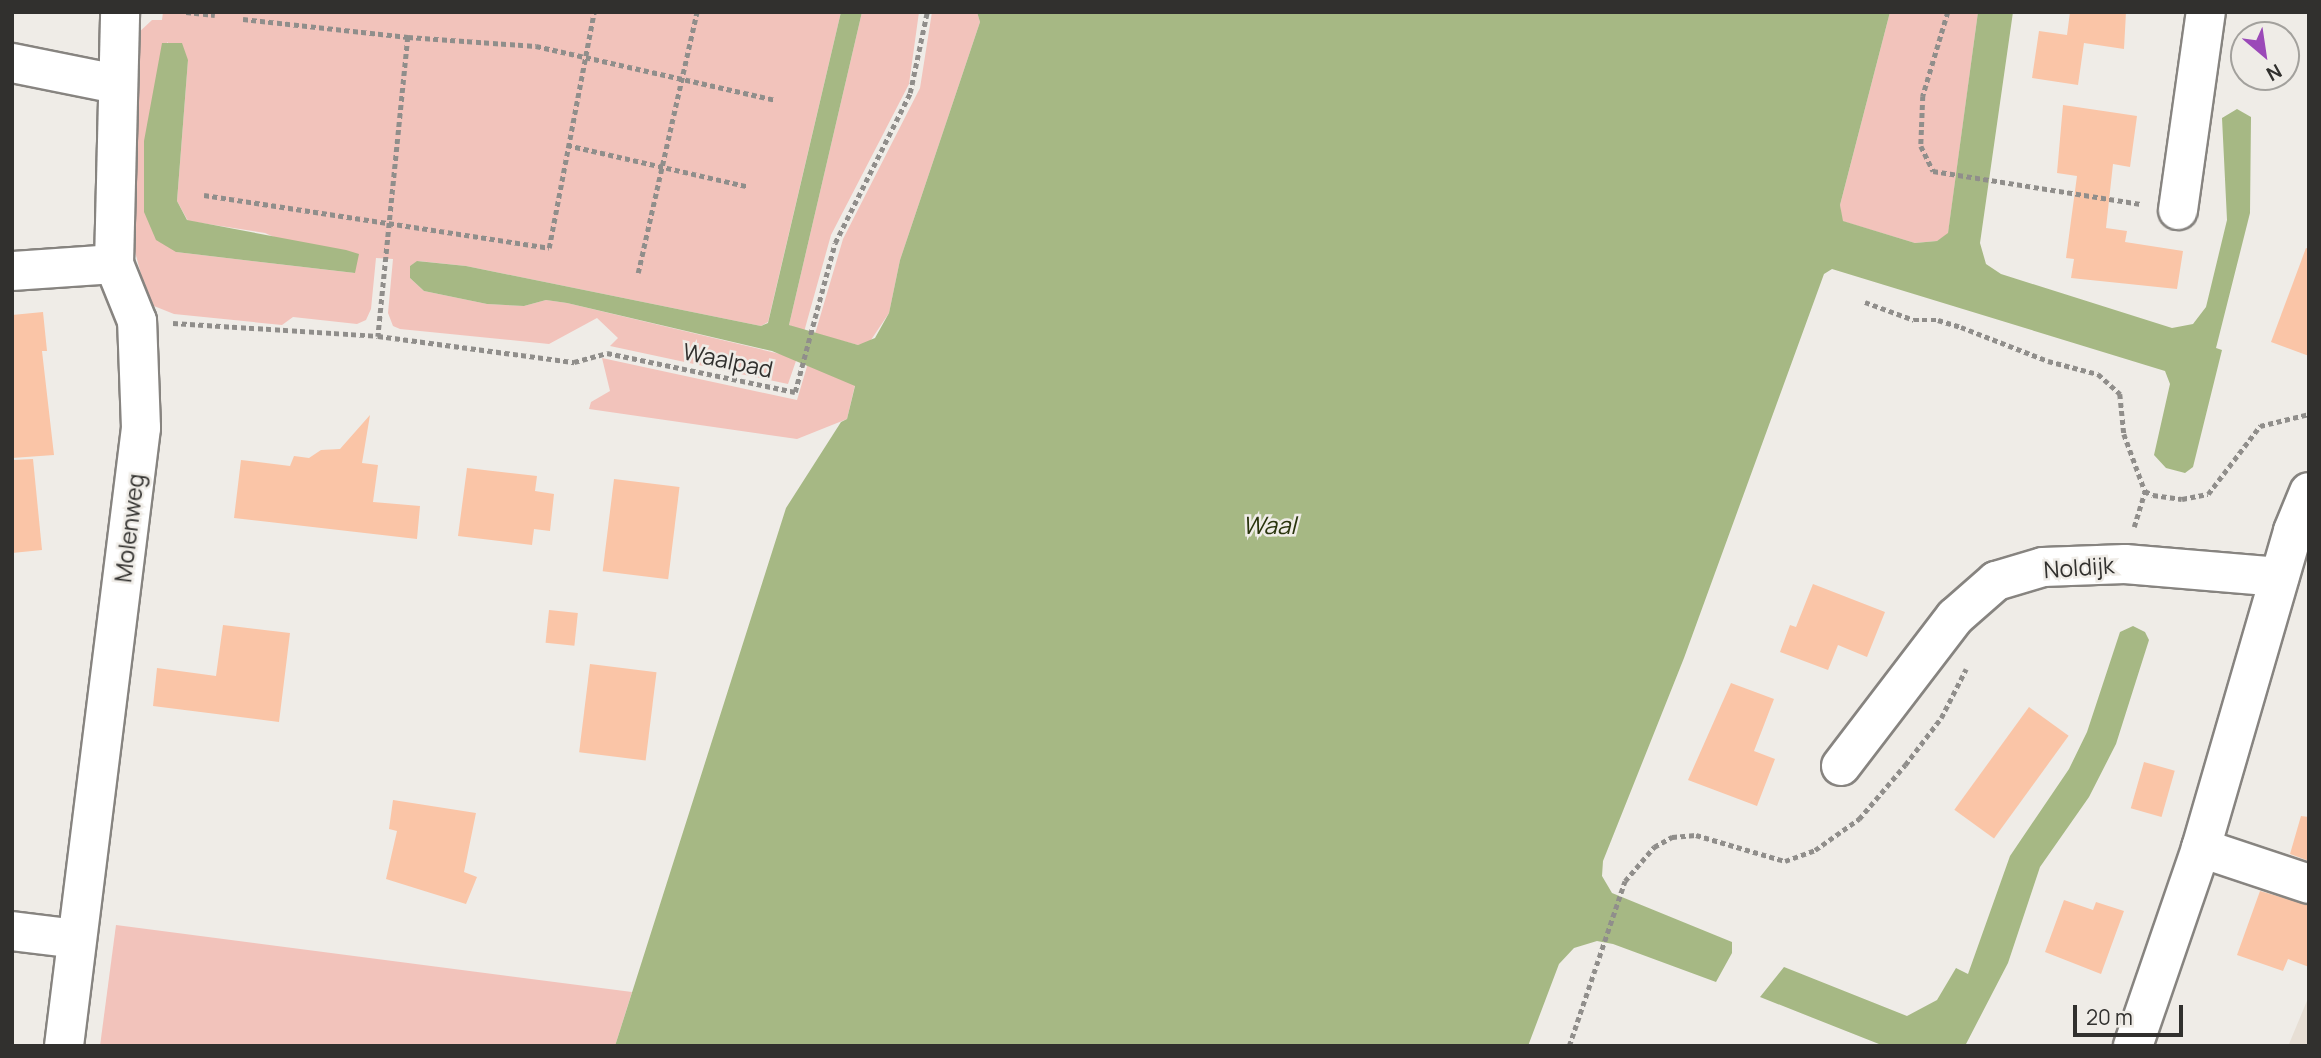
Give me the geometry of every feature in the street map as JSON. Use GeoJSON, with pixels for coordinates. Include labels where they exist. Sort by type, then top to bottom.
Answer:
{"type":"FeatureCollection","features":[{"type":"Feature","properties":{"kind":"street","name":"Molenweg"},"geometry":{"type":"LineString","coordinates":[[64,1046],[141,428],[138,321],[114,264],[116,84],[120,12]]}},
{"type":"Feature","properties":{"kind":"street"},"geometry":{"type":"LineString","coordinates":[[2178,209],[2206,12]]}},
{"type":"Feature","properties":{"kind":"street"},"geometry":{"type":"LineString","coordinates":[[12,63],[116,84]]}},
{"type":"Feature","properties":{"kind":"street"},"geometry":{"type":"LineString","coordinates":[[12,271],[114,264]]}},
{"type":"Feature","properties":{"kind":"street"},"geometry":{"type":"LineString","coordinates":[[2133,1046],[2201,848],[2279,577],[2309,492]]}},
{"type":"Feature","properties":{"kind":"street","name":"Noldijk"},"geometry":{"type":"LineString","coordinates":[[1841,766],[1955,617],[1996,582],[2043,567],[2125,564],[2279,577]]}},
{"type":"Feature","properties":{"kind":"street"},"geometry":{"type":"LineString","coordinates":[[2201,848],[2309,884]]}},
{"type":"Feature","properties":{"kind":"street"},"geometry":{"type":"LineString","coordinates":[[12,931],[77,939]]}},
{"type":"Feature","properties":{"kind":"path"},"geometry":{"type":"LineString","coordinates":[[186,12],[215,15]]}},
{"type":"Feature","properties":{"kind":"path"},"geometry":{"type":"LineString","coordinates":[[204,195],[389,221],[549,248],[593,12]]}},
{"type":"Feature","properties":{"kind":"path"},"geometry":{"type":"LineString","coordinates":[[638,273],[697,12]]}},
{"type":"Feature","properties":{"kind":"path","name":"Waalpad"},"geometry":{"type":"LineString","coordinates":[[138,321],[378,336],[574,362],[607,353],[795,392],[835,243],[910,93],[927,12]]}},
{"type":"Feature","properties":{"kind":"path"},"geometry":{"type":"LineString","coordinates":[[1948,12],[1923,96],[1921,146],[1933,171],[1945,176],[2178,209]]}},
{"type":"Feature","properties":{"kind":"path"},"geometry":{"type":"LineString","coordinates":[[243,19],[408,37],[536,46],[775,100]]}},
{"type":"Feature","properties":{"kind":"path"},"geometry":{"type":"LineString","coordinates":[[378,336],[408,37]]}},
{"type":"Feature","properties":{"kind":"path"},"geometry":{"type":"LineString","coordinates":[[567,145],[746,186]]}},
{"type":"Feature","properties":{"kind":"path"},"geometry":{"type":"LineString","coordinates":[[1865,302],[1914,320],[1938,320],[1961,327],[2048,362],[2098,374],[2120,394],[2124,433],[2145,491],[2152,495],[2182,499],[2208,494],[2260,426],[2309,414]]}},
{"type":"Feature","properties":{"kind":"shaded area"},"geometry":{"type":"Polygon","coordinates":[[[163,12],[841,12],[768,322],[761,326],[466,266],[418,261],[410,266],[410,278],[424,291],[487,304],[524,306],[546,300],[567,303],[797,358],[788,384],[610,346],[618,338],[597,318],[549,344],[400,329],[393,326],[388,313],[393,259],[376,258],[371,309],[366,320],[357,324],[293,317],[282,325],[174,314],[149,304],[127,222],[135,36],[152,20],[162,20],[163,12]],[[167,42],[176,252],[355,273],[265,233],[188,221],[177,201],[188,60],[167,42]]]}},
{"type":"Feature","properties":{"kind":"shaded area"},"geometry":{"type":"Polygon","coordinates":[[[862,12],[919,12],[909,84],[831,235],[804,332],[789,325],[862,12]]]}},
{"type":"Feature","properties":{"kind":"shaded area"},"geometry":{"type":"Polygon","coordinates":[[[932,12],[977,12],[980,22],[900,260],[889,313],[869,343],[858,345],[815,334],[843,239],[920,88],[932,12]]]}},
{"type":"Feature","properties":{"kind":"shaded area"},"geometry":{"type":"Polygon","coordinates":[[[1890,12],[1978,12],[1948,234],[1937,241],[1915,243],[1842,221],[1840,205],[1890,12]]]}},
{"type":"Feature","properties":{"kind":"shaded area"},"geometry":{"type":"Polygon","coordinates":[[[602,358],[797,400],[808,363],[855,385],[847,419],[797,439],[589,409],[591,402],[610,391],[602,358]]]}},
{"type":"Feature","properties":{"kind":"shaded area"},"geometry":{"type":"Polygon","coordinates":[[[116,925],[632,992],[615,1046],[100,1046],[116,925]]]}},
{"type":"Feature","properties":{"kind":"shaded area"},"geometry":{"type":"Polygon","coordinates":[[[2309,996],[2309,1046],[2288,1046],[2289,1044],[2309,996]]]}},
{"type":"Feature","properties":{"kind":"water","name":"Waal"},"geometry":{"type":"Polygon","coordinates":[[[841,12],[862,12],[789,325],[858,345],[875,338],[889,313],[900,260],[980,22],[977,12],[1890,12],[1840,205],[1843,221],[1915,243],[1937,241],[1948,233],[1978,12],[2013,12],[1980,243],[1986,264],[2001,274],[2172,328],[2193,324],[2206,307],[2227,220],[2222,118],[2237,109],[2251,117],[2250,213],[2216,348],[2222,350],[2193,467],[2185,473],[2166,468],[2154,455],[2170,384],[2165,371],[1832,269],[1824,274],[1684,658],[1603,861],[1602,876],[1612,893],[1732,942],[1732,953],[1716,982],[1613,944],[1597,941],[1574,948],[1559,964],[1528,1046],[615,1046],[786,508],[841,422],[847,419],[855,386],[772,351],[567,303],[546,300],[524,306],[487,304],[424,291],[410,278],[410,266],[417,261],[466,266],[761,326],[768,323],[841,12]]]}},
{"type":"Feature","properties":{"kind":"water"},"geometry":{"type":"Polygon","coordinates":[[[162,43],[182,43],[188,60],[177,201],[187,220],[359,254],[355,273],[176,252],[156,240],[144,212],[144,141],[162,43]]]}},
{"type":"Feature","properties":{"kind":"water"},"geometry":{"type":"Polygon","coordinates":[[[2133,626],[2145,632],[2149,640],[2116,744],[2089,797],[2040,867],[2008,963],[1965,1046],[1884,1046],[1760,997],[1784,967],[1907,1016],[1937,1000],[1956,968],[1968,974],[2010,856],[2069,769],[2087,732],[2120,632],[2133,626]]]}},
{"type":"Feature","properties":{"kind":"building"},"geometry":{"type":"Polygon","coordinates":[[[2070,12],[2126,12],[2124,49],[2084,43],[2078,85],[2032,78],[2039,31],[2067,35],[2070,12]]]}},
{"type":"Feature","properties":{"kind":"building"},"geometry":{"type":"Polygon","coordinates":[[[2063,105],[2137,116],[2130,167],[2113,164],[2106,228],[2127,231],[2125,242],[2183,251],[2177,289],[2071,278],[2074,259],[2066,258],[2077,176],[2057,173],[2063,105]]]}},
{"type":"Feature","properties":{"kind":"building"},"geometry":{"type":"Polygon","coordinates":[[[2306,248],[2309,249],[2309,356],[2271,342],[2306,248]]]}},
{"type":"Feature","properties":{"kind":"building"},"geometry":{"type":"Polygon","coordinates":[[[43,312],[47,351],[42,351],[54,455],[12,458],[12,315],[43,312]]]}},
{"type":"Feature","properties":{"kind":"building"},"geometry":{"type":"Polygon","coordinates":[[[370,415],[362,463],[378,465],[373,502],[420,506],[417,539],[234,518],[241,460],[290,466],[294,456],[309,458],[321,450],[340,449],[370,415]]]}},
{"type":"Feature","properties":{"kind":"building"},"geometry":{"type":"Polygon","coordinates":[[[33,459],[42,550],[12,553],[12,460],[33,459]]]}},
{"type":"Feature","properties":{"kind":"building"},"geometry":{"type":"Polygon","coordinates":[[[467,468],[537,476],[535,491],[554,494],[550,531],[534,529],[532,545],[458,536],[467,468]]]}},
{"type":"Feature","properties":{"kind":"building"},"geometry":{"type":"Polygon","coordinates":[[[614,479],[680,487],[668,579],[603,571],[614,479]]]}},
{"type":"Feature","properties":{"kind":"building"},"geometry":{"type":"Polygon","coordinates":[[[1813,584],[1885,612],[1867,657],[1838,645],[1828,670],[1780,652],[1790,625],[1796,627],[1813,584]]]}},
{"type":"Feature","properties":{"kind":"building"},"geometry":{"type":"Polygon","coordinates":[[[549,610],[578,613],[574,646],[546,643],[549,610]]]}},
{"type":"Feature","properties":{"kind":"building"},"geometry":{"type":"Polygon","coordinates":[[[223,625],[290,633],[279,722],[153,706],[157,668],[216,676],[223,625]]]}},
{"type":"Feature","properties":{"kind":"building"},"geometry":{"type":"Polygon","coordinates":[[[590,664],[657,672],[646,761],[579,752],[590,664]]]}},
{"type":"Feature","properties":{"kind":"building"},"geometry":{"type":"Polygon","coordinates":[[[1731,683],[1774,699],[1754,751],[1775,759],[1757,806],[1688,780],[1731,683]]]}},
{"type":"Feature","properties":{"kind":"building"},"geometry":{"type":"Polygon","coordinates":[[[2029,707],[2069,736],[1994,839],[1954,810],[2029,707]]]}},
{"type":"Feature","properties":{"kind":"building"},"geometry":{"type":"Polygon","coordinates":[[[2144,762],[2175,771],[2162,817],[2131,808],[2144,762]]]}},
{"type":"Feature","properties":{"kind":"building"},"geometry":{"type":"Polygon","coordinates":[[[393,800],[476,813],[464,872],[477,877],[466,904],[386,879],[397,831],[389,829],[393,800]]]}},
{"type":"Feature","properties":{"kind":"building"},"geometry":{"type":"Polygon","coordinates":[[[2301,816],[2309,817],[2309,861],[2290,854],[2301,816]]]}},
{"type":"Feature","properties":{"kind":"building"},"geometry":{"type":"Polygon","coordinates":[[[2260,891],[2309,905],[2309,967],[2288,959],[2283,971],[2237,955],[2260,891]]]}},
{"type":"Feature","properties":{"kind":"building"},"geometry":{"type":"Polygon","coordinates":[[[2064,900],[2093,910],[2096,902],[2124,911],[2101,974],[2045,952],[2064,900]]]}}]}
